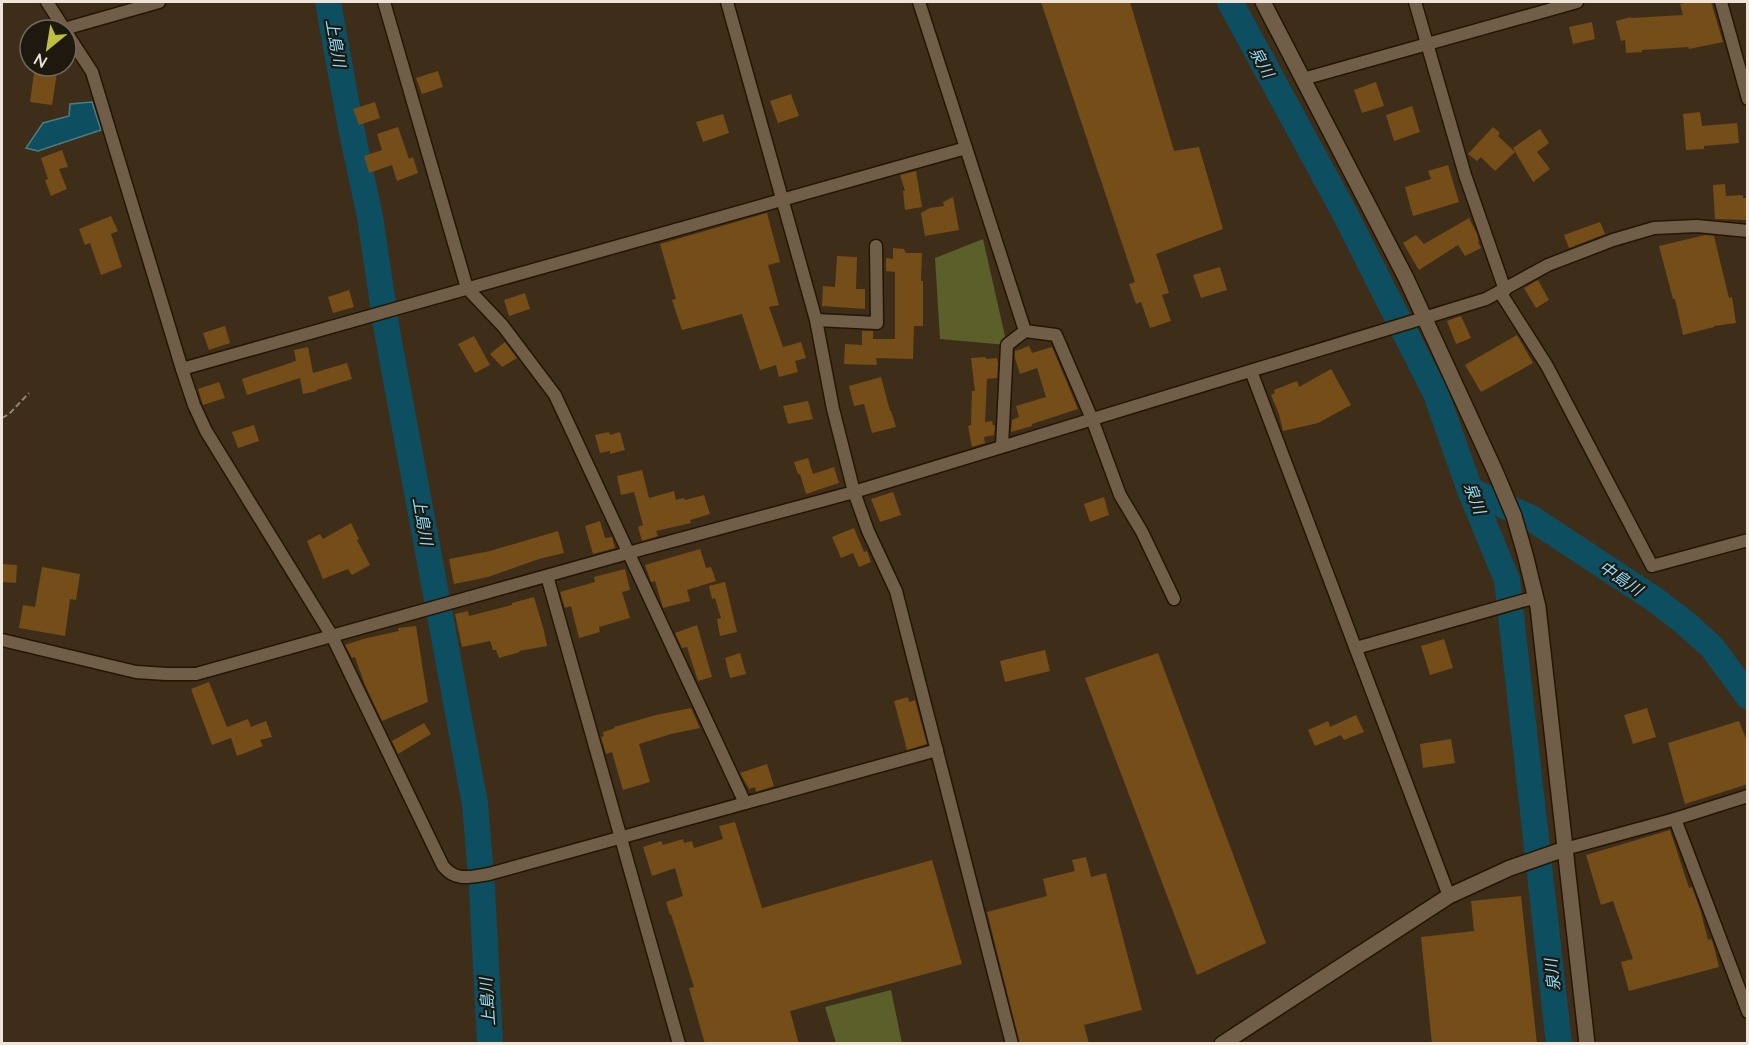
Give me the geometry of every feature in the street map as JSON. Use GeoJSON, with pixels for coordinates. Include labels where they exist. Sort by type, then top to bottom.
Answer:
{"type":"FeatureCollection","features":[{"type":"Feature","properties":{"kind":"street"},"geometry":{"type":"LineString","coordinates":[[47,2],[57,18]]}},
{"type":"Feature","properties":{"kind":"street"},"geometry":{"type":"LineString","coordinates":[[78,26],[153,2]]}},
{"type":"Feature","properties":{"kind":"street"},"geometry":{"type":"LineString","coordinates":[[384,2],[467,288],[503,326],[555,395],[744,803]]}},
{"type":"Feature","properties":{"kind":"street"},"geometry":{"type":"LineString","coordinates":[[727,2],[816,320],[834,410],[854,492],[868,531],[896,591],[1012,1044]]}},
{"type":"Feature","properties":{"kind":"street"},"geometry":{"type":"LineString","coordinates":[[919,2],[1025,331]]}},
{"type":"Feature","properties":{"kind":"street"},"geometry":{"type":"LineString","coordinates":[[1263,2],[1406,278],[1496,471],[1514,516],[1535,598],[1587,1044]]}},
{"type":"Feature","properties":{"kind":"street"},"geometry":{"type":"LineString","coordinates":[[1415,2],[1465,175],[1503,291],[1547,366],[1652,566],[1748,540]]}},
{"type":"Feature","properties":{"kind":"street"},"geometry":{"type":"LineString","coordinates":[[1303,79],[1577,2]]}},
{"type":"Feature","properties":{"kind":"street"},"geometry":{"type":"LineString","coordinates":[[1720,2],[1748,99]]}},
{"type":"Feature","properties":{"kind":"street"},"geometry":{"type":"LineString","coordinates":[[78,50],[92,72],[182,369],[206,432],[332,636],[443,866],[449,873],[463,878],[489,874],[937,750]]}},
{"type":"Feature","properties":{"kind":"street"},"geometry":{"type":"LineString","coordinates":[[182,369],[966,148]]}},
{"type":"Feature","properties":{"kind":"street"},"geometry":{"type":"LineString","coordinates":[[2,640],[136,672],[196,674],[854,492],[1486,300],[1548,266],[1613,240],[1654,228],[1697,226],[1748,231]]}},
{"type":"Feature","properties":{"kind":"street"},"geometry":{"type":"LineString","coordinates":[[816,320],[877,323],[876,246]]}},
{"type":"Feature","properties":{"kind":"street"},"geometry":{"type":"LineString","coordinates":[[1002,446],[1007,345],[1025,331],[1056,335],[1092,419],[1120,495],[1142,532],[1174,599]]}},
{"type":"Feature","properties":{"kind":"street"},"geometry":{"type":"LineString","coordinates":[[1251,371],[1449,896]]}},
{"type":"Feature","properties":{"kind":"street"},"geometry":{"type":"LineString","coordinates":[[547,576],[680,1044]]}},
{"type":"Feature","properties":{"kind":"street"},"geometry":{"type":"LineString","coordinates":[[1356,648],[1535,598]]}},
{"type":"Feature","properties":{"kind":"street"},"geometry":{"type":"LineString","coordinates":[[1222,1044],[1449,896],[1510,868],[1565,849],[1748,796]]}},
{"type":"Feature","properties":{"kind":"street"},"geometry":{"type":"LineString","coordinates":[[1675,819],[1748,1012]]}},
{"type":"Feature","properties":{"kind":"path"},"geometry":{"type":"LineString","coordinates":[[2,418],[9,414],[28,393]]}},
{"type":"Feature","properties":{"kind":"green space"},"geometry":{"type":"Polygon","coordinates":[[[983,239],[1007,345],[940,339],[935,258],[983,239]]]}},
{"type":"Feature","properties":{"kind":"green space"},"geometry":{"type":"Polygon","coordinates":[[[891,990],[902,1043],[836,1043],[825,1007],[891,990]]]}},
{"type":"Feature","properties":{"kind":"water"},"geometry":{"type":"Polygon","coordinates":[[[92,102],[101,130],[38,151],[26,148],[43,123],[69,116],[70,104],[92,102]]]}},
{"type":"Feature","properties":{"kind":"building"},"geometry":{"type":"Polygon","coordinates":[[[1041,2],[1130,2],[1174,151],[1199,147],[1223,229],[1156,254],[1169,293],[1162,295],[1171,321],[1150,328],[1141,302],[1136,304],[1129,284],[1135,282],[1041,2]]]}},
{"type":"Feature","properties":{"kind":"building"},"geometry":{"type":"Polygon","coordinates":[[[1711,2],[1723,42],[1689,49],[1688,47],[1626,53],[1625,40],[1621,41],[1616,21],[1631,17],[1683,15],[1680,4],[1711,2]]]}},
{"type":"Feature","properties":{"kind":"building"},"geometry":{"type":"Polygon","coordinates":[[[1592,22],[1595,39],[1573,44],[1569,27],[1592,22]]]}},
{"type":"Feature","properties":{"kind":"building"},"geometry":{"type":"Polygon","coordinates":[[[438,71],[443,87],[422,94],[416,78],[438,71]]]}},
{"type":"Feature","properties":{"kind":"building"},"geometry":{"type":"Polygon","coordinates":[[[33,78],[56,78],[52,105],[30,102],[33,78]]]}},
{"type":"Feature","properties":{"kind":"building"},"geometry":{"type":"Polygon","coordinates":[[[1376,82],[1384,106],[1362,113],[1354,90],[1376,82]]]}},
{"type":"Feature","properties":{"kind":"building"},"geometry":{"type":"Polygon","coordinates":[[[791,94],[799,116],[778,123],[770,101],[791,94]]]}},
{"type":"Feature","properties":{"kind":"building"},"geometry":{"type":"Polygon","coordinates":[[[375,102],[380,118],[359,125],[353,109],[375,102]]]}},
{"type":"Feature","properties":{"kind":"building"},"geometry":{"type":"Polygon","coordinates":[[[1412,106],[1420,132],[1394,141],[1386,115],[1412,106]]]}},
{"type":"Feature","properties":{"kind":"building"},"geometry":{"type":"Polygon","coordinates":[[[1700,112],[1702,126],[1737,123],[1739,143],[1686,150],[1683,114],[1700,112]]]}},
{"type":"Feature","properties":{"kind":"building"},"geometry":{"type":"Polygon","coordinates":[[[723,114],[729,133],[703,142],[696,122],[723,114]]]}},
{"type":"Feature","properties":{"kind":"building"},"geometry":{"type":"Polygon","coordinates":[[[398,127],[409,159],[413,157],[418,173],[397,181],[392,165],[369,173],[364,156],[382,150],[377,134],[398,127]]]}},
{"type":"Feature","properties":{"kind":"building"},"geometry":{"type":"Polygon","coordinates":[[[1493,127],[1500,133],[1498,136],[1515,152],[1495,171],[1481,157],[1477,161],[1468,154],[1493,127]]]}},
{"type":"Feature","properties":{"kind":"building"},"geometry":{"type":"Polygon","coordinates":[[[1540,129],[1549,143],[1537,152],[1550,169],[1533,182],[1513,148],[1540,129]]]}},
{"type":"Feature","properties":{"kind":"building"},"geometry":{"type":"Polygon","coordinates":[[[62,150],[68,167],[59,169],[67,189],[51,196],[41,158],[62,150]]]}},
{"type":"Feature","properties":{"kind":"building"},"geometry":{"type":"Polygon","coordinates":[[[1448,165],[1459,202],[1413,216],[1405,187],[1431,179],[1428,171],[1448,165]]]}},
{"type":"Feature","properties":{"kind":"building"},"geometry":{"type":"Polygon","coordinates":[[[916,171],[922,207],[905,210],[903,191],[905,191],[900,175],[916,171]]]}},
{"type":"Feature","properties":{"kind":"building"},"geometry":{"type":"Polygon","coordinates":[[[1725,184],[1726,196],[1743,195],[1743,198],[1748,198],[1748,220],[1715,219],[1713,185],[1725,184]]]}},
{"type":"Feature","properties":{"kind":"building"},"geometry":{"type":"Polygon","coordinates":[[[953,197],[959,230],[925,236],[921,213],[930,208],[944,206],[943,202],[953,197]]]}},
{"type":"Feature","properties":{"kind":"building"},"geometry":{"type":"Polygon","coordinates":[[[767,213],[780,262],[768,265],[779,305],[769,307],[783,347],[801,342],[806,358],[795,361],[798,372],[779,377],[776,365],[760,370],[742,314],[682,330],[672,300],[676,299],[660,244],[767,213]]]}},
{"type":"Feature","properties":{"kind":"building"},"geometry":{"type":"Polygon","coordinates":[[[111,216],[118,231],[111,234],[122,267],[101,275],[90,243],[85,245],[79,229],[111,216]]]}},
{"type":"Feature","properties":{"kind":"building"},"geometry":{"type":"Polygon","coordinates":[[[1469,218],[1481,248],[1465,256],[1458,245],[1419,270],[1403,243],[1416,235],[1424,244],[1469,218]]]}},
{"type":"Feature","properties":{"kind":"building"},"geometry":{"type":"Polygon","coordinates":[[[1600,222],[1605,234],[1569,248],[1564,235],[1600,222]]]}},
{"type":"Feature","properties":{"kind":"building"},"geometry":{"type":"Polygon","coordinates":[[[1705,235],[1714,236],[1729,298],[1732,297],[1736,323],[1714,326],[1683,335],[1659,246],[1705,235]]]}},
{"type":"Feature","properties":{"kind":"building"},"geometry":{"type":"Polygon","coordinates":[[[893,248],[904,249],[906,253],[922,253],[923,326],[914,326],[913,359],[876,358],[877,365],[844,364],[845,344],[862,345],[862,331],[873,331],[873,339],[895,339],[895,272],[886,271],[886,258],[893,259],[893,248]]]}},
{"type":"Feature","properties":{"kind":"building"},"geometry":{"type":"Polygon","coordinates":[[[837,256],[857,257],[856,289],[865,289],[865,309],[822,306],[823,286],[835,287],[837,256]]]}},
{"type":"Feature","properties":{"kind":"building"},"geometry":{"type":"Polygon","coordinates":[[[1220,267],[1227,290],[1201,298],[1193,275],[1220,267]]]}},
{"type":"Feature","properties":{"kind":"building"},"geometry":{"type":"Polygon","coordinates":[[[1538,280],[1549,300],[1536,308],[1524,288],[1538,280]]]}},
{"type":"Feature","properties":{"kind":"building"},"geometry":{"type":"Polygon","coordinates":[[[349,290],[354,307],[333,313],[328,297],[349,290]]]}},
{"type":"Feature","properties":{"kind":"building"},"geometry":{"type":"Polygon","coordinates":[[[525,293],[530,309],[509,316],[504,300],[525,293]]]}},
{"type":"Feature","properties":{"kind":"building"},"geometry":{"type":"Polygon","coordinates":[[[1461,316],[1471,338],[1456,344],[1447,321],[1461,316]]]}},
{"type":"Feature","properties":{"kind":"building"},"geometry":{"type":"Polygon","coordinates":[[[225,326],[230,343],[209,350],[203,333],[225,326]]]}},
{"type":"Feature","properties":{"kind":"building"},"geometry":{"type":"Polygon","coordinates":[[[1517,335],[1533,363],[1481,392],[1465,365],[1517,335]]]}},
{"type":"Feature","properties":{"kind":"building"},"geometry":{"type":"Polygon","coordinates":[[[474,336],[490,365],[475,373],[458,344],[474,336]]]}},
{"type":"Feature","properties":{"kind":"building"},"geometry":{"type":"Polygon","coordinates":[[[505,342],[517,358],[502,367],[490,354],[505,342]]]}},
{"type":"Feature","properties":{"kind":"building"},"geometry":{"type":"Polygon","coordinates":[[[1029,346],[1032,353],[1052,347],[1078,409],[1011,432],[1012,420],[1019,417],[1016,406],[1046,397],[1037,368],[1020,374],[1015,351],[1029,346]]]}},
{"type":"Feature","properties":{"kind":"building"},"geometry":{"type":"Polygon","coordinates":[[[308,347],[313,373],[347,363],[352,379],[303,394],[300,378],[247,395],[242,379],[296,361],[294,350],[308,347]]]}},
{"type":"Feature","properties":{"kind":"building"},"geometry":{"type":"Polygon","coordinates":[[[985,357],[987,359],[997,358],[998,364],[997,378],[987,379],[985,422],[992,421],[995,425],[994,435],[984,437],[985,443],[972,447],[968,426],[971,425],[972,391],[975,391],[971,358],[985,357]]]}},
{"type":"Feature","properties":{"kind":"building"},"geometry":{"type":"Polygon","coordinates":[[[1331,369],[1351,405],[1318,423],[1283,431],[1271,395],[1275,393],[1274,390],[1297,381],[1299,387],[1331,369]]]}},
{"type":"Feature","properties":{"kind":"building"},"geometry":{"type":"Polygon","coordinates":[[[881,377],[896,427],[872,433],[864,404],[854,406],[849,386],[881,377]]]}},
{"type":"Feature","properties":{"kind":"building"},"geometry":{"type":"Polygon","coordinates":[[[219,382],[225,398],[203,405],[198,389],[219,382]]]}},
{"type":"Feature","properties":{"kind":"building"},"geometry":{"type":"Polygon","coordinates":[[[808,401],[813,419],[788,424],[783,406],[808,401]]]}},
{"type":"Feature","properties":{"kind":"building"},"geometry":{"type":"Polygon","coordinates":[[[254,425],[259,441],[238,448],[232,432],[254,425]]]}},
{"type":"Feature","properties":{"kind":"building"},"geometry":{"type":"Polygon","coordinates":[[[609,432],[610,435],[620,432],[625,450],[610,454],[610,451],[600,453],[595,435],[609,432]]]}},
{"type":"Feature","properties":{"kind":"building"},"geometry":{"type":"Polygon","coordinates":[[[808,458],[813,474],[834,467],[839,483],[806,494],[794,462],[808,458]]]}},
{"type":"Feature","properties":{"kind":"building"},"geometry":{"type":"Polygon","coordinates":[[[642,470],[649,498],[674,491],[676,500],[704,495],[710,514],[690,520],[691,523],[656,531],[658,536],[642,541],[638,527],[643,525],[634,492],[621,495],[617,476],[642,470]]]}},
{"type":"Feature","properties":{"kind":"building"},"geometry":{"type":"Polygon","coordinates":[[[893,492],[901,515],[880,522],[871,499],[893,492]]]}},
{"type":"Feature","properties":{"kind":"building"},"geometry":{"type":"Polygon","coordinates":[[[1104,497],[1109,515],[1090,522],[1084,504],[1104,497]]]}},
{"type":"Feature","properties":{"kind":"building"},"geometry":{"type":"Polygon","coordinates":[[[600,521],[605,538],[612,537],[615,548],[593,554],[585,526],[600,521]]]}},
{"type":"Feature","properties":{"kind":"building"},"geometry":{"type":"Polygon","coordinates":[[[351,523],[370,565],[352,575],[348,569],[323,579],[307,541],[320,534],[323,539],[351,523]]]}},
{"type":"Feature","properties":{"kind":"building"},"geometry":{"type":"Polygon","coordinates":[[[854,528],[871,562],[859,567],[853,553],[841,558],[832,537],[854,528]]]}},
{"type":"Feature","properties":{"kind":"building"},"geometry":{"type":"Polygon","coordinates":[[[558,531],[564,553],[539,559],[488,577],[454,584],[449,559],[490,551],[558,531]]]}},
{"type":"Feature","properties":{"kind":"building"},"geometry":{"type":"Polygon","coordinates":[[[700,549],[706,568],[711,567],[716,581],[687,590],[690,601],[663,608],[655,581],[651,582],[645,565],[700,549]]]}},
{"type":"Feature","properties":{"kind":"building"},"geometry":{"type":"Polygon","coordinates":[[[2,564],[17,565],[16,583],[2,582],[2,564]]]}},
{"type":"Feature","properties":{"kind":"building"},"geometry":{"type":"Polygon","coordinates":[[[42,567],[80,574],[76,600],[70,599],[65,636],[19,628],[23,605],[35,607],[42,567]]]}},
{"type":"Feature","properties":{"kind":"building"},"geometry":{"type":"Polygon","coordinates":[[[625,569],[630,590],[622,592],[630,618],[599,627],[600,632],[579,638],[571,606],[565,608],[560,592],[595,582],[594,577],[625,569]]]}},
{"type":"Feature","properties":{"kind":"building"},"geometry":{"type":"Polygon","coordinates":[[[725,582],[737,632],[720,636],[717,619],[721,618],[709,586],[725,582]]]}},
{"type":"Feature","properties":{"kind":"building"},"geometry":{"type":"Polygon","coordinates":[[[534,597],[547,646],[519,651],[499,658],[490,641],[462,647],[455,614],[468,611],[469,616],[534,597]]]}},
{"type":"Feature","properties":{"kind":"building"},"geometry":{"type":"Polygon","coordinates":[[[697,625],[712,677],[698,681],[687,647],[682,648],[675,633],[697,625]]]}},
{"type":"Feature","properties":{"kind":"building"},"geometry":{"type":"Polygon","coordinates":[[[416,626],[428,702],[382,721],[355,657],[352,658],[345,645],[399,631],[398,628],[416,626]]]}},
{"type":"Feature","properties":{"kind":"building"},"geometry":{"type":"Polygon","coordinates":[[[1444,639],[1453,668],[1430,675],[1421,646],[1444,639]]]}},
{"type":"Feature","properties":{"kind":"building"},"geometry":{"type":"Polygon","coordinates":[[[1045,650],[1050,671],[1005,682],[1000,661],[1045,650]]]}},
{"type":"Feature","properties":{"kind":"building"},"geometry":{"type":"Polygon","coordinates":[[[740,653],[746,674],[730,678],[725,658],[740,653]]]}},
{"type":"Feature","properties":{"kind":"building"},"geometry":{"type":"Polygon","coordinates":[[[1158,653],[1266,943],[1197,975],[1085,678],[1158,653]]]}},
{"type":"Feature","properties":{"kind":"building"},"geometry":{"type":"Polygon","coordinates":[[[209,682],[227,727],[248,719],[251,727],[266,721],[272,737],[260,740],[263,746],[237,756],[231,738],[212,745],[191,689],[209,682]]]}},
{"type":"Feature","properties":{"kind":"building"},"geometry":{"type":"Polygon","coordinates":[[[908,697],[909,702],[915,700],[927,744],[907,750],[894,701],[908,697]]]}},
{"type":"Feature","properties":{"kind":"building"},"geometry":{"type":"Polygon","coordinates":[[[691,708],[700,728],[639,744],[650,782],[623,790],[612,752],[606,754],[601,737],[604,736],[603,732],[656,715],[691,708]]]}},
{"type":"Feature","properties":{"kind":"building"},"geometry":{"type":"Polygon","coordinates":[[[1647,708],[1656,737],[1633,744],[1624,715],[1647,708]]]}},
{"type":"Feature","properties":{"kind":"building"},"geometry":{"type":"Polygon","coordinates":[[[1356,715],[1364,732],[1344,740],[1341,735],[1315,746],[1308,730],[1328,721],[1330,727],[1356,715]]]}},
{"type":"Feature","properties":{"kind":"building"},"geometry":{"type":"Polygon","coordinates":[[[1739,721],[1748,744],[1748,784],[1685,804],[1668,743],[1739,721]]]}},
{"type":"Feature","properties":{"kind":"building"},"geometry":{"type":"Polygon","coordinates":[[[424,723],[431,734],[398,754],[392,741],[424,723]]]}},
{"type":"Feature","properties":{"kind":"building"},"geometry":{"type":"Polygon","coordinates":[[[1451,739],[1455,763],[1423,768],[1420,744],[1451,739]]]}},
{"type":"Feature","properties":{"kind":"building"},"geometry":{"type":"Polygon","coordinates":[[[767,764],[774,786],[756,792],[755,787],[749,789],[740,773],[767,764]]]}},
{"type":"Feature","properties":{"kind":"building"},"geometry":{"type":"Polygon","coordinates":[[[735,822],[762,908],[932,860],[962,964],[790,1011],[799,1044],[705,1044],[689,988],[694,987],[666,902],[683,896],[675,868],[652,876],[643,847],[661,841],[663,845],[683,839],[684,843],[692,841],[694,848],[723,839],[719,826],[735,822]]]}},
{"type":"Feature","properties":{"kind":"building"},"geometry":{"type":"Polygon","coordinates":[[[1670,830],[1689,888],[1692,887],[1700,909],[1708,940],[1711,939],[1713,943],[1719,967],[1629,991],[1621,962],[1633,959],[1613,901],[1601,905],[1586,855],[1670,830]]]}},
{"type":"Feature","properties":{"kind":"building"},"geometry":{"type":"Polygon","coordinates":[[[1086,857],[1091,877],[1106,873],[1142,1010],[1084,1025],[1089,1044],[1020,1044],[987,912],[1047,896],[1043,879],[1075,871],[1072,860],[1086,857]]]}},
{"type":"Feature","properties":{"kind":"building"},"geometry":{"type":"Polygon","coordinates":[[[1521,896],[1537,1044],[1432,1044],[1421,937],[1474,931],[1471,901],[1521,896]]]}},
{"type":"Feature","properties":{"kind":"waterway","name":"上島川"},"geometry":{"type":"LineString","coordinates":[[328,2],[370,217],[387,331],[475,804],[490,1044]]}},
{"type":"Feature","properties":{"kind":"waterway","name":"泉川"},"geometry":{"type":"LineString","coordinates":[[1230,2],[1342,208],[1436,394],[1470,490],[1507,580],[1559,1044]]}},
{"type":"Feature","properties":{"kind":"waterway","name":"中島川"},"geometry":{"type":"LineString","coordinates":[[1470,490],[1531,518],[1654,599],[1712,647],[1748,696]]}}]}
